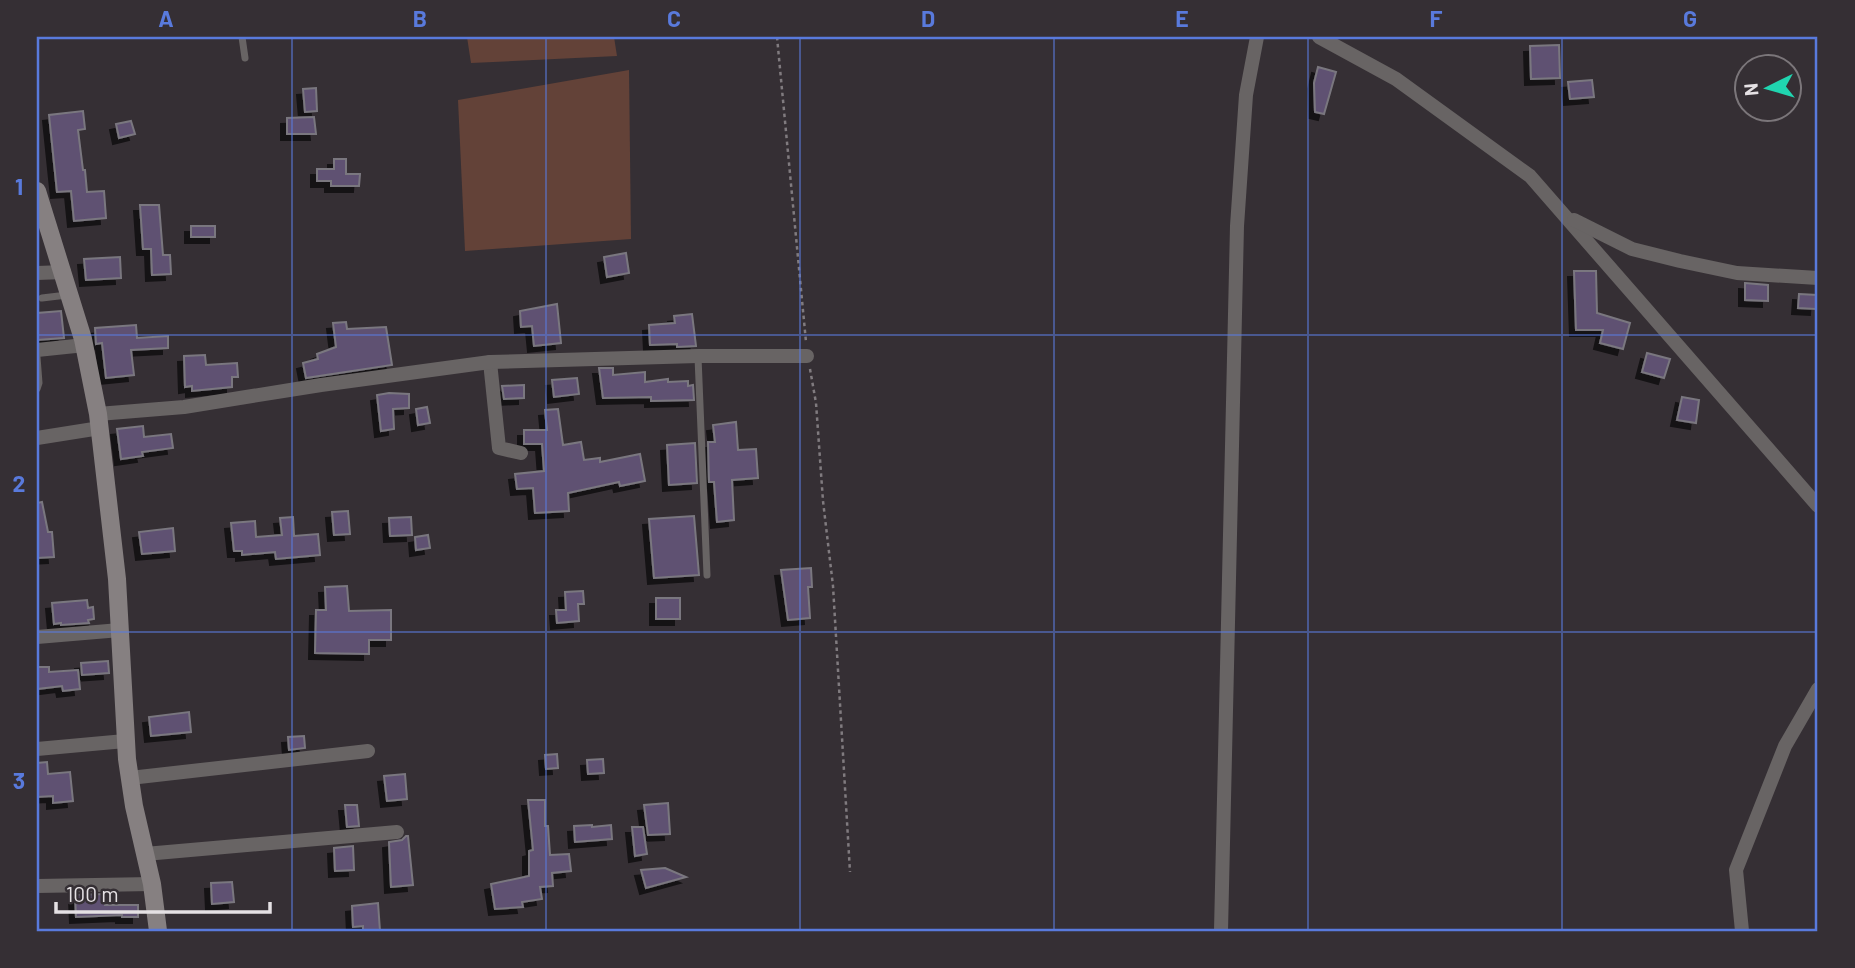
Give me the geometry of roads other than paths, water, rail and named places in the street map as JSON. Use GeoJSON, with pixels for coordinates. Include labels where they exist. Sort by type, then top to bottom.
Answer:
{"type":"FeatureCollection","features":[{"type":"Feature","properties":{"kind":"street"},"geometry":{"type":"LineString","coordinates":[[1221,931],[1237,226],[1246,95],[1257,37]]}},
{"type":"Feature","properties":{"kind":"street"},"geometry":{"type":"LineString","coordinates":[[1319,37],[1396,79],[1530,176],[1818,506]]}},
{"type":"Feature","properties":{"kind":"street"},"geometry":{"type":"LineString","coordinates":[[37,191],[85,345],[99,421],[117,579],[125,741],[152,884],[158,931]]}},
{"type":"Feature","properties":{"kind":"street"},"geometry":{"type":"LineString","coordinates":[[1566,216],[1632,249],[1644,252],[1737,273],[1818,278]]}},
{"type":"Feature","properties":{"kind":"street"},"geometry":{"type":"LineString","coordinates":[[37,273],[64,272]]}},
{"type":"Feature","properties":{"kind":"street"},"geometry":{"type":"LineString","coordinates":[[37,349],[85,345]]}},
{"type":"Feature","properties":{"kind":"street"},"geometry":{"type":"LineString","coordinates":[[37,438],[99,421],[321,385],[490,362],[807,356]]}},
{"type":"Feature","properties":{"kind":"street"},"geometry":{"type":"LineString","coordinates":[[490,362],[499,448],[521,453]]}},
{"type":"Feature","properties":{"kind":"street"},"geometry":{"type":"LineString","coordinates":[[37,638],[120,630]]}},
{"type":"Feature","properties":{"kind":"street"},"geometry":{"type":"LineString","coordinates":[[1742,931],[1736,870],[1785,746],[1818,689]]}},
{"type":"Feature","properties":{"kind":"street"},"geometry":{"type":"LineString","coordinates":[[37,749],[125,741]]}},
{"type":"Feature","properties":{"kind":"street"},"geometry":{"type":"LineString","coordinates":[[130,778],[368,751]]}},
{"type":"Feature","properties":{"kind":"street"},"geometry":{"type":"LineString","coordinates":[[145,854],[397,832]]}},
{"type":"Feature","properties":{"kind":"street"},"geometry":{"type":"LineString","coordinates":[[37,886],[152,884]]}},
{"type":"Feature","properties":{"kind":"lane"},"geometry":{"type":"LineString","coordinates":[[243,37],[245,58]]}},
{"type":"Feature","properties":{"kind":"lane"},"geometry":{"type":"LineString","coordinates":[[42,298],[71,294]]}},
{"type":"Feature","properties":{"kind":"lane"},"geometry":{"type":"LineString","coordinates":[[698,356],[707,575]]}},
{"type":"Feature","properties":{"kind":"lane"},"geometry":{"type":"LineString","coordinates":[[37,357],[37,388]]}}]}
